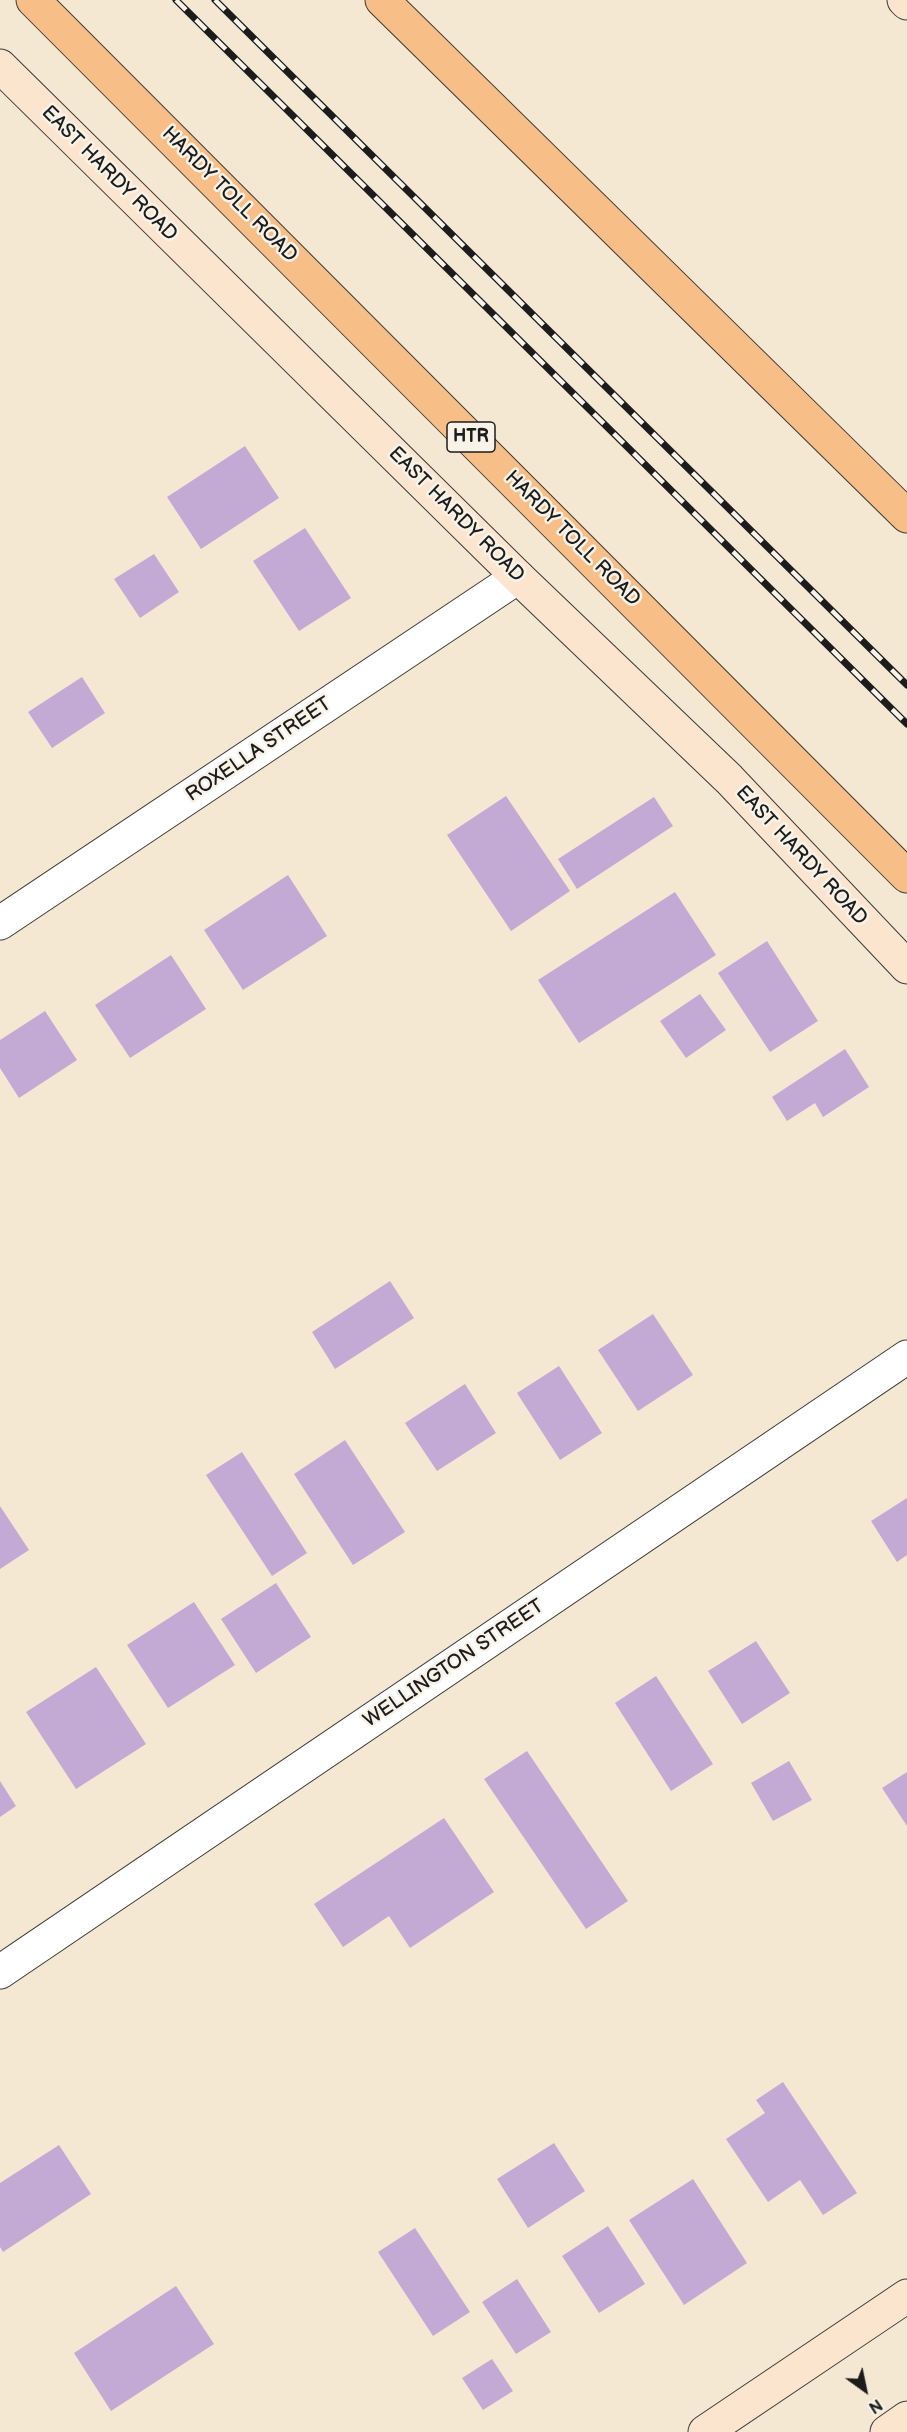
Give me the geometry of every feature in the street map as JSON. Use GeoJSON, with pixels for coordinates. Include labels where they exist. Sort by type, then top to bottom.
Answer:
{"type":"FeatureCollection","features":[{"type":"Feature","properties":{"kind":"highway","name":"HARDY TOLL ROAD"},"geometry":{"type":"LineString","coordinates":[[33,0],[907,876]]}},
{"type":"Feature","properties":{"kind":"highway"},"geometry":{"type":"LineString","coordinates":[[382,0],[907,516]]}},
{"type":"Feature","properties":{"kind":"main road","name":"EAST HARDY ROAD"},"geometry":{"type":"LineString","coordinates":[[0,66],[518,577],[729,779],[907,968]]}},
{"type":"Feature","properties":{"kind":"main road"},"geometry":{"type":"LineString","coordinates":[[705,2432],[907,2296]]}},
{"type":"Feature","properties":{"kind":"main road"},"geometry":{"type":"LineString","coordinates":[[887,2432],[907,2418]]}},
{"type":"Feature","properties":{"kind":"street","name":"ROXELLA STREET"},"geometry":{"type":"LineString","coordinates":[[0,923],[518,577]]}},
{"type":"Feature","properties":{"kind":"street","name":"WELLINGTON STREET"},"geometry":{"type":"LineString","coordinates":[[0,1972],[907,1357]]}},
{"type":"Feature","properties":{"kind":"building"},"geometry":{"type":"Polygon","coordinates":[[[245,446],[279,498],[201,549],[167,497],[245,446]]]}},
{"type":"Feature","properties":{"kind":"building"},"geometry":{"type":"Polygon","coordinates":[[[305,528],[351,598],[299,631],[253,561],[305,528]]]}},
{"type":"Feature","properties":{"kind":"building"},"geometry":{"type":"Polygon","coordinates":[[[154,554],[179,592],[140,618],[114,579],[154,554]]]}},
{"type":"Feature","properties":{"kind":"building"},"geometry":{"type":"Polygon","coordinates":[[[82,677],[105,713],[52,748],[28,712],[82,677]]]}},
{"type":"Feature","properties":{"kind":"building"},"geometry":{"type":"Polygon","coordinates":[[[506,796],[570,891],[511,931],[447,835],[506,796]]]}},
{"type":"Feature","properties":{"kind":"building"},"geometry":{"type":"Polygon","coordinates":[[[654,797],[673,826],[577,889],[558,859],[654,797]]]}},
{"type":"Feature","properties":{"kind":"building"},"geometry":{"type":"Polygon","coordinates":[[[288,875],[327,936],[243,990],[204,930],[288,875]]]}},
{"type":"Feature","properties":{"kind":"building"},"geometry":{"type":"Polygon","coordinates":[[[675,892],[716,955],[579,1043],[538,980],[675,892]]]}},
{"type":"Feature","properties":{"kind":"building"},"geometry":{"type":"Polygon","coordinates":[[[767,941],[818,1021],[770,1052],[718,973],[767,941]]]}},
{"type":"Feature","properties":{"kind":"building"},"geometry":{"type":"Polygon","coordinates":[[[171,955],[206,1009],[130,1058],[95,1005],[171,955]]]}},
{"type":"Feature","properties":{"kind":"building"},"geometry":{"type":"Polygon","coordinates":[[[700,994],[726,1030],[686,1058],[660,1021],[700,994]]]}},
{"type":"Feature","properties":{"kind":"building"},"geometry":{"type":"Polygon","coordinates":[[[45,1011],[77,1060],[19,1098],[0,1068],[0,1040],[45,1011]]]}},
{"type":"Feature","properties":{"kind":"building"},"geometry":{"type":"Polygon","coordinates":[[[845,1049],[869,1087],[823,1117],[815,1103],[787,1121],[772,1097],[845,1049]]]}},
{"type":"Feature","properties":{"kind":"building"},"geometry":{"type":"Polygon","coordinates":[[[390,1281],[414,1318],[335,1369],[312,1332],[390,1281]]]}},
{"type":"Feature","properties":{"kind":"building"},"geometry":{"type":"Polygon","coordinates":[[[653,1314],[693,1375],[638,1411],[598,1350],[653,1314]]]}},
{"type":"Feature","properties":{"kind":"building"},"geometry":{"type":"Polygon","coordinates":[[[559,1366],[602,1433],[560,1460],[517,1393],[559,1366]]]}},
{"type":"Feature","properties":{"kind":"building"},"geometry":{"type":"Polygon","coordinates":[[[465,1384],[496,1433],[437,1471],[405,1423],[465,1384]]]}},
{"type":"Feature","properties":{"kind":"building"},"geometry":{"type":"Polygon","coordinates":[[[345,1440],[405,1532],[353,1565],[294,1474],[345,1440]]]}},
{"type":"Feature","properties":{"kind":"building"},"geometry":{"type":"Polygon","coordinates":[[[242,1452],[307,1553],[272,1576],[206,1475],[242,1452]]]}},
{"type":"Feature","properties":{"kind":"building"},"geometry":{"type":"Polygon","coordinates":[[[907,1498],[907,1555],[897,1562],[871,1521],[907,1498]]]}},
{"type":"Feature","properties":{"kind":"building"},"geometry":{"type":"Polygon","coordinates":[[[0,1506],[29,1550],[0,1569],[0,1506]]]}},
{"type":"Feature","properties":{"kind":"building"},"geometry":{"type":"Polygon","coordinates":[[[276,1583],[311,1637],[256,1673],[221,1619],[276,1583]]]}},
{"type":"Feature","properties":{"kind":"building"},"geometry":{"type":"Polygon","coordinates":[[[194,1602],[235,1665],[168,1708],[127,1645],[194,1602]]]}},
{"type":"Feature","properties":{"kind":"building"},"geometry":{"type":"Polygon","coordinates":[[[756,1641],[790,1693],[742,1724],[708,1671],[756,1641]]]}},
{"type":"Feature","properties":{"kind":"building"},"geometry":{"type":"Polygon","coordinates":[[[96,1667],[146,1744],[76,1789],[26,1712],[96,1667]]]}},
{"type":"Feature","properties":{"kind":"building"},"geometry":{"type":"Polygon","coordinates":[[[656,1676],[713,1764],[671,1791],[615,1703],[656,1676]]]}},
{"type":"Feature","properties":{"kind":"building"},"geometry":{"type":"Polygon","coordinates":[[[527,1751],[628,1901],[586,1929],[484,1779],[527,1751]]]}},
{"type":"Feature","properties":{"kind":"building"},"geometry":{"type":"Polygon","coordinates":[[[789,1761],[812,1800],[773,1821],[751,1783],[789,1761]]]}},
{"type":"Feature","properties":{"kind":"building"},"geometry":{"type":"Polygon","coordinates":[[[907,1772],[907,1826],[882,1788],[907,1772]]]}},
{"type":"Feature","properties":{"kind":"building"},"geometry":{"type":"Polygon","coordinates":[[[0,1781],[16,1806],[0,1817],[0,1781]]]}},
{"type":"Feature","properties":{"kind":"building"},"geometry":{"type":"Polygon","coordinates":[[[444,1818],[494,1892],[410,1948],[389,1916],[343,1947],[314,1904],[444,1818]]]}},
{"type":"Feature","properties":{"kind":"building"},"geometry":{"type":"Polygon","coordinates":[[[783,2082],[857,2193],[823,2215],[800,2180],[768,2202],[726,2139],[765,2113],[756,2100],[783,2082]]]}},
{"type":"Feature","properties":{"kind":"building"},"geometry":{"type":"Polygon","coordinates":[[[554,2143],[585,2191],[528,2228],[497,2179],[554,2143]]]}},
{"type":"Feature","properties":{"kind":"building"},"geometry":{"type":"Polygon","coordinates":[[[59,2145],[91,2194],[3,2252],[0,2247],[0,2183],[59,2145]]]}},
{"type":"Feature","properties":{"kind":"building"},"geometry":{"type":"Polygon","coordinates":[[[693,2179],[747,2263],[684,2305],[629,2220],[693,2179]]]}},
{"type":"Feature","properties":{"kind":"building"},"geometry":{"type":"Polygon","coordinates":[[[608,2226],[645,2284],[599,2313],[562,2256],[608,2226]]]}},
{"type":"Feature","properties":{"kind":"building"},"geometry":{"type":"Polygon","coordinates":[[[415,2228],[470,2312],[433,2336],[378,2252],[415,2228]]]}},
{"type":"Feature","properties":{"kind":"building"},"geometry":{"type":"Polygon","coordinates":[[[517,2279],[551,2332],[516,2354],[482,2302],[517,2279]]]}},
{"type":"Feature","properties":{"kind":"building"},"geometry":{"type":"Polygon","coordinates":[[[176,2286],[214,2344],[111,2411],[74,2353],[176,2286]]]}},
{"type":"Feature","properties":{"kind":"building"},"geometry":{"type":"Polygon","coordinates":[[[492,2359],[513,2391],[483,2410],[462,2378],[492,2359]]]}},
{"type":"Feature","properties":{"kind":"railway"},"geometry":{"type":"LineString","coordinates":[[176,0],[907,724]]}},
{"type":"Feature","properties":{"kind":"railway"},"geometry":{"type":"LineString","coordinates":[[215,0],[907,685]]}}]}
